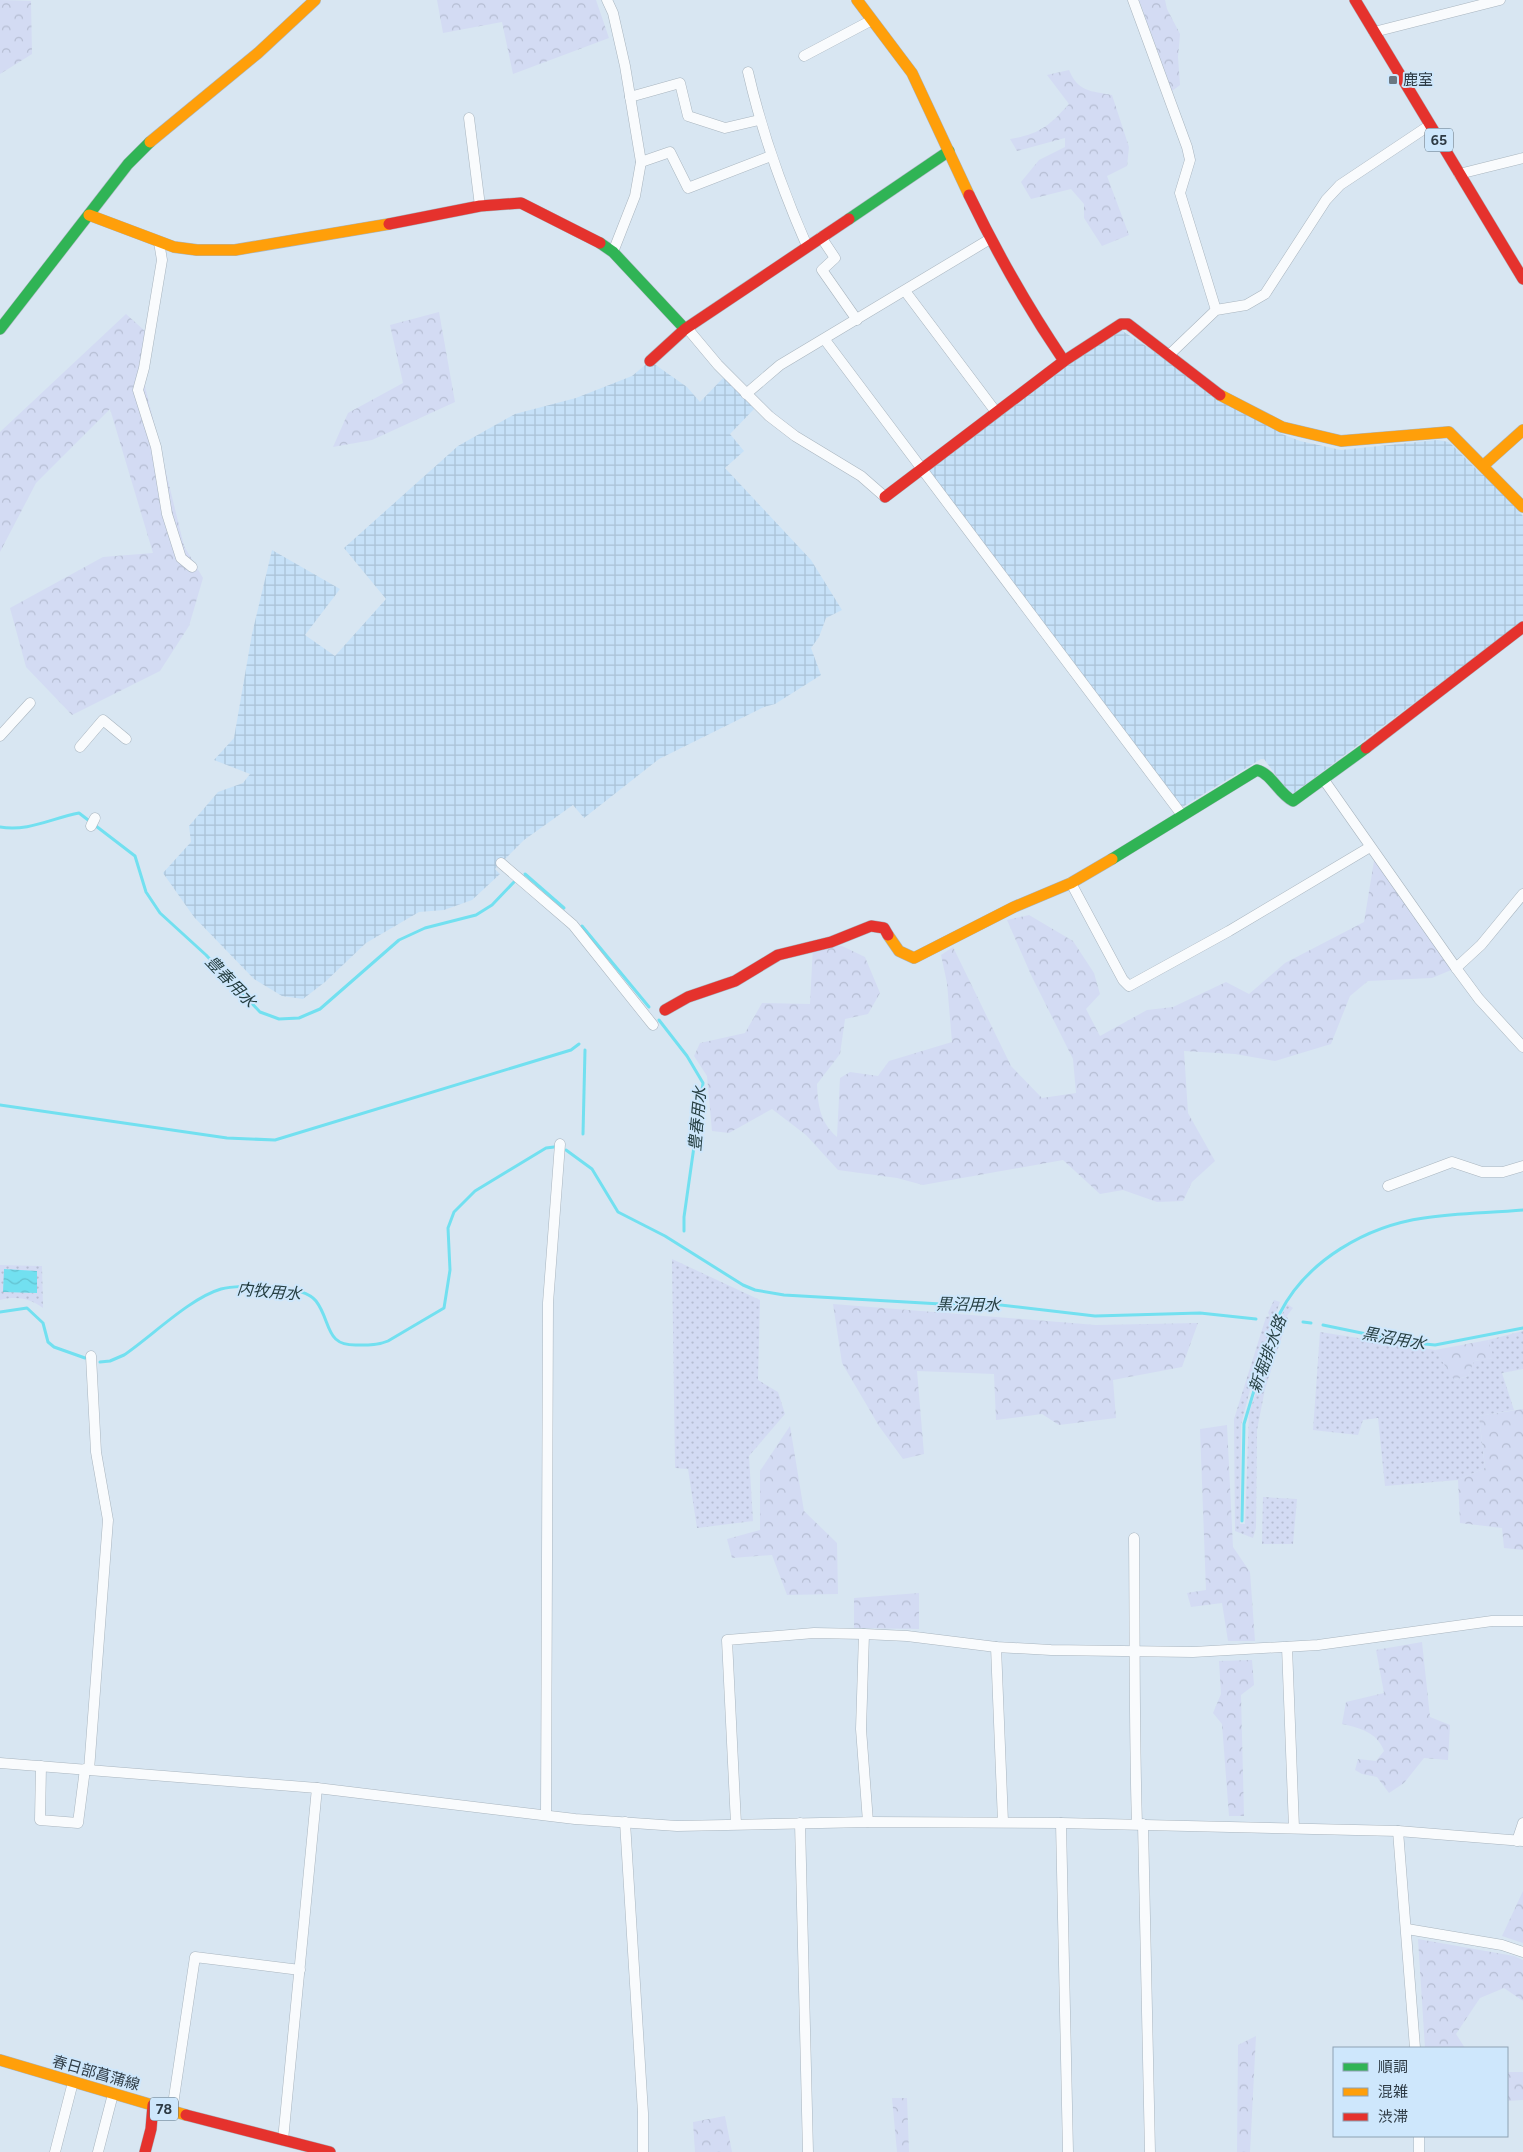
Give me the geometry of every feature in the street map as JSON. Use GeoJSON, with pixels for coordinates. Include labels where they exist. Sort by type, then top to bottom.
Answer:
{"type":"FeatureCollection","features":[{"type":"Feature","properties":{"kind":"street"},"geometry":{"type":"LineString","coordinates":[[0,329],[148,142],[193,103],[239,68],[315,0]]}},
{"type":"Feature","properties":{"kind":"street"},"geometry":{"type":"LineString","coordinates":[[607,0],[614,13],[641,162],[634,196],[613,252]]}},
{"type":"Feature","properties":{"kind":"street"},"geometry":{"type":"LineString","coordinates":[[857,0],[912,73],[990,238],[1036,320],[1064,361]]}},
{"type":"Feature","properties":{"kind":"street"},"geometry":{"type":"LineString","coordinates":[[1133,0],[1187,147],[1190,160],[1180,193],[1216,310]]}},
{"type":"Feature","properties":{"kind":"street","name":"65"},"geometry":{"type":"LineString","coordinates":[[1355,0],[1523,279]]}},
{"type":"Feature","properties":{"kind":"street"},"geometry":{"type":"LineString","coordinates":[[1374,32],[1499,0]]}},
{"type":"Feature","properties":{"kind":"street"},"geometry":{"type":"LineString","coordinates":[[804,56],[872,20]]}},
{"type":"Feature","properties":{"kind":"street"},"geometry":{"type":"LineString","coordinates":[[748,72],[759,120],[771,156],[807,246]]}},
{"type":"Feature","properties":{"kind":"street"},"geometry":{"type":"LineString","coordinates":[[630,97],[680,83],[688,116],[725,128],[759,120]]}},
{"type":"Feature","properties":{"kind":"street"},"geometry":{"type":"LineString","coordinates":[[469,118],[480,206]]}},
{"type":"Feature","properties":{"kind":"street"},"geometry":{"type":"LineString","coordinates":[[1169,355],[1216,310],[1246,305],[1265,294],[1326,200],[1340,185],[1430,125]]}},
{"type":"Feature","properties":{"kind":"street"},"geometry":{"type":"LineString","coordinates":[[650,361],[686,328],[949,151]]}},
{"type":"Feature","properties":{"kind":"street"},"geometry":{"type":"LineString","coordinates":[[641,162],[670,152],[688,188],[771,156]]}},
{"type":"Feature","properties":{"kind":"street"},"geometry":{"type":"LineString","coordinates":[[1459,174],[1523,158]]}},
{"type":"Feature","properties":{"kind":"street"},"geometry":{"type":"LineString","coordinates":[[89,215],[174,248],[235,250],[345,233],[480,206],[522,203],[591,237],[613,252],[686,328],[718,365],[769,416],[795,436],[861,476],[885,497],[1064,361],[1121,324],[1128,324],[1224,399],[1282,427],[1341,441],[1443,431],[1456,437],[1523,508]]}},
{"type":"Feature","properties":{"kind":"street"},"geometry":{"type":"LineString","coordinates":[[821,237],[836,258],[822,270],[857,320]]}},
{"type":"Feature","properties":{"kind":"street"},"geometry":{"type":"LineString","coordinates":[[746,394],[780,365],[825,340],[990,238]]}},
{"type":"Feature","properties":{"kind":"street"},"geometry":{"type":"LineString","coordinates":[[159,242],[160,268],[144,368],[138,390],[156,447],[167,514],[181,558],[192,567]]}},
{"type":"Feature","properties":{"kind":"street"},"geometry":{"type":"LineString","coordinates":[[905,291],[996,412]]}},
{"type":"Feature","properties":{"kind":"street"},"geometry":{"type":"LineString","coordinates":[[825,340],[1182,815]]}},
{"type":"Feature","properties":{"kind":"street"},"geometry":{"type":"LineString","coordinates":[[1484,465],[1523,430]]}},
{"type":"Feature","properties":{"kind":"street"},"geometry":{"type":"LineString","coordinates":[[501,863],[573,925],[651,1022],[664,1010],[688,997],[735,981],[778,955],[831,942],[871,926],[884,928],[897,952],[905,957],[914,958],[1014,906],[1071,883],[1257,770],[1264,772],[1283,796],[1293,801],[1324,780],[1523,627]]}},
{"type":"Feature","properties":{"kind":"street"},"geometry":{"type":"LineString","coordinates":[[0,736],[30,703]]}},
{"type":"Feature","properties":{"kind":"street"},"geometry":{"type":"LineString","coordinates":[[80,747],[103,720],[126,739]]}},
{"type":"Feature","properties":{"kind":"street"},"geometry":{"type":"LineString","coordinates":[[1324,780],[1479,999],[1523,1047]]}},
{"type":"Feature","properties":{"kind":"street"},"geometry":{"type":"LineString","coordinates":[[1071,883],[1122,980],[1129,986],[1229,931],[1370,847]]}},
{"type":"Feature","properties":{"kind":"street"},"geometry":{"type":"LineString","coordinates":[[1456,968],[1481,944],[1523,894]]}},
{"type":"Feature","properties":{"kind":"street"},"geometry":{"type":"LineString","coordinates":[[546,1815],[548,1303],[560,1144]]}},
{"type":"Feature","properties":{"kind":"street"},"geometry":{"type":"LineString","coordinates":[[1388,1186],[1452,1162],[1482,1172],[1503,1172],[1523,1166]]}},
{"type":"Feature","properties":{"kind":"street"},"geometry":{"type":"LineString","coordinates":[[41,1766],[40,1820],[78,1823],[87,1770],[108,1520],[96,1452],[91,1356]]}},
{"type":"Feature","properties":{"kind":"street"},"geometry":{"type":"LineString","coordinates":[[1134,1538],[1136,1652],[1133,1718],[1140,1824],[1150,2152]]}},
{"type":"Feature","properties":{"kind":"street"},"geometry":{"type":"LineString","coordinates":[[736,1824],[727,1640],[814,1633],[907,1636],[996,1647],[1136,1652],[1250,1650],[1318,1645],[1492,1621],[1523,1621]]}},
{"type":"Feature","properties":{"kind":"street"},"geometry":{"type":"LineString","coordinates":[[864,1634],[861,1729],[868,1822]]}},
{"type":"Feature","properties":{"kind":"street"},"geometry":{"type":"LineString","coordinates":[[1287,1646],[1294,1828]]}},
{"type":"Feature","properties":{"kind":"street"},"geometry":{"type":"LineString","coordinates":[[996,1647],[1003,1822]]}},
{"type":"Feature","properties":{"kind":"street"},"geometry":{"type":"LineString","coordinates":[[0,1764],[317,1788],[546,1815],[677,1826],[868,1822],[1061,1822],[1398,1831],[1520,1841],[1523,1823]]}},
{"type":"Feature","properties":{"kind":"street"},"geometry":{"type":"LineString","coordinates":[[283,2140],[317,1788]]}},
{"type":"Feature","properties":{"kind":"street"},"geometry":{"type":"LineString","coordinates":[[625,1822],[643,2113],[643,2152]]}},
{"type":"Feature","properties":{"kind":"street"},"geometry":{"type":"LineString","coordinates":[[1061,1822],[1068,2152]]}},
{"type":"Feature","properties":{"kind":"street"},"geometry":{"type":"LineString","coordinates":[[800,1823],[808,2152]]}},
{"type":"Feature","properties":{"kind":"street"},"geometry":{"type":"LineString","coordinates":[[1398,1831],[1415,2047]]}},
{"type":"Feature","properties":{"kind":"street"},"geometry":{"type":"LineString","coordinates":[[1407,1929],[1502,1945],[1523,1952]]}},
{"type":"Feature","properties":{"kind":"street"},"geometry":{"type":"LineString","coordinates":[[172,2111],[194,1957],[300,1970]]}},
{"type":"Feature","properties":{"kind":"street","name":"春日部菖蒲線"},"geometry":{"type":"LineString","coordinates":[[0,2060],[172,2111],[315,2150],[330,2152]]}},
{"type":"Feature","properties":{"kind":"street"},"geometry":{"type":"LineString","coordinates":[[54,2152],[73,2082]]}},
{"type":"Feature","properties":{"kind":"street"},"geometry":{"type":"LineString","coordinates":[[98,2152],[113,2094]]}},
{"type":"Feature","properties":{"kind":"street"},"geometry":{"type":"LineString","coordinates":[[145,2152],[151,2129],[153,2105]]}},
{"type":"Feature","properties":{"kind":"street"},"geometry":{"type":"LineString","coordinates":[[1419,2137],[1419,2152]]}},
{"type":"Feature","properties":{"kind":"shaded area"},"geometry":{"type":"Polygon","coordinates":[[[1121,330],[1282,434],[1300,441],[1341,450],[1437,440],[1449,442],[1482,475],[1485,475],[1523,516],[1523,621],[1294,793],[1288,792],[1264,759],[1261,759],[1184,806],[1179,805],[928,470],[1056,373],[1121,330]]]}},
{"type":"Feature","properties":{"kind":"shaded area"},"geometry":{"type":"Polygon","coordinates":[[[650,361],[687,387],[700,402],[724,377],[755,408],[730,434],[744,451],[725,468],[811,560],[842,610],[826,618],[819,637],[811,648],[821,675],[775,704],[764,707],[659,759],[584,818],[573,805],[524,840],[495,869],[500,874],[472,900],[444,910],[419,912],[366,943],[325,982],[303,999],[282,996],[254,979],[194,917],[163,873],[191,842],[189,826],[218,792],[243,783],[250,774],[214,760],[234,738],[252,634],[272,550],[340,589],[305,635],[335,656],[386,599],[344,548],[458,446],[515,414],[576,398],[632,376],[650,361]]]}},
{"type":"Feature","properties":{"kind":"green space"},"geometry":{"type":"Polygon","coordinates":[[[0,0],[31,1],[32,54],[0,74],[0,0]]]}},
{"type":"Feature","properties":{"kind":"green space"},"geometry":{"type":"Polygon","coordinates":[[[437,0],[596,0],[609,38],[513,74],[502,22],[443,33],[437,0]]]}},
{"type":"Feature","properties":{"kind":"green space"},"geometry":{"type":"Polygon","coordinates":[[[1139,0],[1165,0],[1167,9],[1180,34],[1178,57],[1180,85],[1172,91],[1139,0]]]}},
{"type":"Feature","properties":{"kind":"green space"},"geometry":{"type":"Polygon","coordinates":[[[1069,70],[1081,87],[1112,95],[1129,147],[1127,166],[1107,176],[1129,235],[1102,246],[1084,218],[1084,204],[1071,189],[1031,199],[1021,182],[1039,160],[1065,147],[1065,138],[1017,151],[1010,139],[1037,132],[1056,118],[1069,104],[1047,75],[1069,70]]]}},
{"type":"Feature","properties":{"kind":"green space"},"geometry":{"type":"Polygon","coordinates":[[[439,312],[455,402],[372,440],[333,447],[348,413],[403,383],[390,325],[439,312]]]}},
{"type":"Feature","properties":{"kind":"green space"},"geometry":{"type":"Polygon","coordinates":[[[126,314],[146,332],[142,374],[184,546],[203,578],[189,626],[160,671],[72,715],[26,667],[10,608],[103,557],[153,553],[110,409],[36,483],[0,552],[0,432],[126,314]]]}},
{"type":"Feature","properties":{"kind":"green space"},"geometry":{"type":"Polygon","coordinates":[[[1375,855],[1456,968],[1432,978],[1368,981],[1350,996],[1331,1044],[1275,1061],[1235,1054],[1184,1051],[1188,1113],[1215,1161],[1192,1182],[1183,1201],[1157,1202],[1123,1190],[1100,1194],[1063,1160],[923,1185],[897,1178],[838,1170],[806,1135],[772,1109],[729,1133],[712,1131],[707,1076],[694,1056],[700,1043],[745,1033],[762,1003],[810,1004],[813,946],[842,946],[865,957],[880,993],[868,1014],[845,1019],[840,1054],[817,1084],[818,1099],[823,1119],[837,1137],[840,1078],[850,1072],[878,1076],[889,1061],[952,1042],[947,983],[941,955],[953,947],[1011,1066],[1042,1098],[1076,1093],[1073,1059],[1032,977],[1007,920],[1029,915],[1073,941],[1094,973],[1100,994],[1086,1009],[1100,1036],[1147,1010],[1173,1007],[1226,982],[1249,994],[1285,963],[1364,922],[1375,855]]]}},
{"type":"Feature","properties":{"kind":"green space"},"geometry":{"type":"Polygon","coordinates":[[[672,1259],[760,1300],[758,1380],[778,1392],[785,1414],[749,1456],[753,1521],[697,1528],[688,1469],[675,1468],[672,1259]]]}},
{"type":"Feature","properties":{"kind":"green space"},"geometry":{"type":"Polygon","coordinates":[[[0,1265],[42,1266],[43,1308],[23,1299],[0,1300],[0,1265]]]}},
{"type":"Feature","properties":{"kind":"green space"},"geometry":{"type":"Polygon","coordinates":[[[1274,1300],[1280,1302],[1251,1386],[1241,1425],[1240,1524],[1245,1524],[1249,1413],[1287,1304],[1293,1308],[1286,1317],[1288,1318],[1265,1389],[1257,1430],[1256,1528],[1253,1538],[1235,1531],[1234,1419],[1266,1317],[1270,1316],[1268,1313],[1274,1300]]]}},
{"type":"Feature","properties":{"kind":"green space"},"geometry":{"type":"Polygon","coordinates":[[[833,1304],[1096,1325],[1198,1323],[1182,1367],[1113,1380],[1116,1418],[1059,1425],[1042,1414],[996,1420],[994,1374],[917,1371],[924,1454],[903,1459],[879,1426],[842,1363],[833,1304]]]}},
{"type":"Feature","properties":{"kind":"green space"},"geometry":{"type":"Polygon","coordinates":[[[1523,1331],[1523,1369],[1502,1373],[1514,1410],[1479,1416],[1485,1468],[1458,1480],[1385,1486],[1378,1418],[1363,1420],[1358,1435],[1313,1430],[1320,1332],[1435,1350],[1455,1380],[1468,1376],[1474,1361],[1493,1358],[1488,1340],[1523,1331]]]}},
{"type":"Feature","properties":{"kind":"green space"},"geometry":{"type":"Polygon","coordinates":[[[1488,1340],[1494,1358],[1474,1361],[1468,1376],[1454,1380],[1435,1350],[1488,1340]]]}},
{"type":"Feature","properties":{"kind":"green space"},"geometry":{"type":"Polygon","coordinates":[[[1523,1409],[1523,1550],[1504,1548],[1502,1528],[1460,1523],[1458,1480],[1485,1468],[1479,1416],[1523,1409]]]}},
{"type":"Feature","properties":{"kind":"green space"},"geometry":{"type":"Polygon","coordinates":[[[1227,1425],[1233,1547],[1250,1572],[1255,1641],[1228,1641],[1222,1603],[1191,1607],[1187,1593],[1206,1590],[1200,1429],[1227,1425]]]}},
{"type":"Feature","properties":{"kind":"green space"},"geometry":{"type":"Polygon","coordinates":[[[790,1426],[804,1511],[837,1543],[838,1594],[787,1595],[772,1555],[732,1558],[727,1539],[760,1530],[760,1471],[790,1426]]]}},
{"type":"Feature","properties":{"kind":"green space"},"geometry":{"type":"Polygon","coordinates":[[[1263,1497],[1297,1499],[1293,1544],[1262,1544],[1263,1497]]]}},
{"type":"Feature","properties":{"kind":"green space"},"geometry":{"type":"Polygon","coordinates":[[[919,1593],[919,1629],[854,1628],[854,1598],[919,1593]]]}},
{"type":"Feature","properties":{"kind":"green space"},"geometry":{"type":"Polygon","coordinates":[[[1422,1642],[1430,1717],[1450,1725],[1448,1760],[1424,1758],[1404,1783],[1389,1793],[1377,1777],[1362,1774],[1355,1770],[1358,1759],[1376,1761],[1384,1751],[1377,1739],[1372,1735],[1361,1729],[1342,1724],[1346,1702],[1384,1693],[1376,1650],[1422,1642]]]}},
{"type":"Feature","properties":{"kind":"green space"},"geometry":{"type":"Polygon","coordinates":[[[1252,1660],[1254,1685],[1241,1695],[1244,1816],[1229,1816],[1222,1724],[1213,1713],[1221,1694],[1219,1661],[1252,1660]]]}},
{"type":"Feature","properties":{"kind":"green space"},"geometry":{"type":"Polygon","coordinates":[[[1523,1891],[1523,1943],[1502,1936],[1523,1891]]]}},
{"type":"Feature","properties":{"kind":"green space"},"geometry":{"type":"Polygon","coordinates":[[[1418,1939],[1514,1956],[1523,1960],[1523,2001],[1504,1988],[1480,1998],[1456,2034],[1464,2047],[1425,2047],[1418,1939]]]}},
{"type":"Feature","properties":{"kind":"green space"},"geometry":{"type":"Polygon","coordinates":[[[1256,2036],[1250,2152],[1237,2152],[1238,2045],[1256,2036]]]}},
{"type":"Feature","properties":{"kind":"green space"},"geometry":{"type":"Polygon","coordinates":[[[1508,2072],[1523,2072],[1523,2100],[1508,2101],[1508,2072]]]}},
{"type":"Feature","properties":{"kind":"green space"},"geometry":{"type":"Polygon","coordinates":[[[892,2098],[907,2098],[909,2152],[897,2152],[892,2098]]]}},
{"type":"Feature","properties":{"kind":"green space"},"geometry":{"type":"Polygon","coordinates":[[[725,2116],[732,2152],[695,2152],[693,2122],[725,2116]]]}},
{"type":"Feature","properties":{"kind":"water"},"geometry":{"type":"Polygon","coordinates":[[[4,1269],[37,1271],[37,1293],[3,1292],[4,1269]]]}},
{"type":"Feature","properties":{"kind":"waterway","name":"豊春用水"},"geometry":{"type":"LineString","coordinates":[[0,827],[20,828],[79,813],[135,856],[146,892],[160,913],[206,955],[260,1012],[279,1019],[299,1018],[320,1009],[399,940],[425,928],[476,915],[492,905],[514,882]]}},
{"type":"Feature","properties":{"kind":"waterway","name":"豊春用水"},"geometry":{"type":"LineString","coordinates":[[525,874],[564,908]]}},
{"type":"Feature","properties":{"kind":"waterway","name":"豊春用水"},"geometry":{"type":"LineString","coordinates":[[582,926],[649,1007]]}},
{"type":"Feature","properties":{"kind":"waterway","name":"豊春用水"},"geometry":{"type":"LineString","coordinates":[[659,1020],[687,1056],[703,1083],[684,1217],[684,1231]]}},
{"type":"Feature","properties":{"kind":"waterway"},"geometry":{"type":"LineString","coordinates":[[0,1105],[227,1138],[275,1140],[571,1050],[579,1044]]}},
{"type":"Feature","properties":{"kind":"waterway"},"geometry":{"type":"LineString","coordinates":[[583,1134],[585,1050]]}},
{"type":"Feature","properties":{"kind":"waterway","name":"内牧用水"},"geometry":{"type":"LineString","coordinates":[[100,1362],[110,1361],[124,1355],[197,1300],[221,1289],[242,1286],[285,1288],[309,1295],[321,1309],[330,1332],[340,1342],[348,1345],[366,1345],[388,1341],[444,1308],[450,1270],[448,1228],[454,1212],[475,1191],[546,1148],[554,1147]]}},
{"type":"Feature","properties":{"kind":"waterway","name":"黒沼用水"},"geometry":{"type":"LineString","coordinates":[[566,1150],[592,1169],[618,1212],[665,1236],[743,1285],[755,1290],[784,1295],[941,1304],[983,1303],[1095,1316],[1200,1313],[1256,1319]]}},
{"type":"Feature","properties":{"kind":"waterway","name":"新堀排水路"},"geometry":{"type":"LineString","coordinates":[[1242,1521],[1244,1424],[1267,1347],[1280,1313],[1306,1277],[1322,1262],[1341,1249],[1381,1229],[1403,1222],[1436,1216],[1523,1210]]}},
{"type":"Feature","properties":{"kind":"waterway","name":"内牧用水"},"geometry":{"type":"LineString","coordinates":[[0,1312],[27,1308],[43,1323],[48,1342],[54,1347],[85,1358]]}},
{"type":"Feature","properties":{"kind":"waterway","name":"黒沼用水"},"geometry":{"type":"LineString","coordinates":[[1303,1322],[1311,1323]]}},
{"type":"Feature","properties":{"kind":"waterway","name":"黒沼用水"},"geometry":{"type":"LineString","coordinates":[[1323,1325],[1405,1342],[1435,1345],[1523,1328]]}},
{"type":"Feature","properties":{"kind":"traffic: fast"},"geometry":{"type":"LineString","coordinates":[[0,329],[128,164],[150,142]]}},
{"type":"Feature","properties":{"kind":"traffic: fast"},"geometry":{"type":"LineString","coordinates":[[849,219],[949,151]]}},
{"type":"Feature","properties":{"kind":"traffic: fast"},"geometry":{"type":"LineString","coordinates":[[600,243],[613,252],[685,329]]}},
{"type":"Feature","properties":{"kind":"traffic: fast"},"geometry":{"type":"LineString","coordinates":[[1112,859],[1257,770],[1267,775],[1293,801],[1366,748]]}},
{"type":"Feature","properties":{"kind":"traffic: slow"},"geometry":{"type":"LineString","coordinates":[[150,142],[258,53],[315,0]]}},
{"type":"Feature","properties":{"kind":"traffic: slow"},"geometry":{"type":"LineString","coordinates":[[857,0],[912,73],[969,195]]}},
{"type":"Feature","properties":{"kind":"traffic: slow"},"geometry":{"type":"LineString","coordinates":[[89,215],[174,247],[197,250],[235,250],[389,224]]}},
{"type":"Feature","properties":{"kind":"traffic: slow"},"geometry":{"type":"LineString","coordinates":[[1220,395],[1282,427],[1341,441],[1449,432],[1523,507]]}},
{"type":"Feature","properties":{"kind":"traffic: slow"},"geometry":{"type":"LineString","coordinates":[[1484,465],[1523,430]]}},
{"type":"Feature","properties":{"kind":"traffic: slow"},"geometry":{"type":"LineString","coordinates":[[888,935],[899,951],[914,958],[1014,907],[1071,883],[1112,859]]}},
{"type":"Feature","properties":{"kind":"traffic: slow"},"geometry":{"type":"LineString","coordinates":[[0,2060],[186,2115]]}},
{"type":"Feature","properties":{"kind":"traffic: jam"},"geometry":{"type":"LineString","coordinates":[[1355,0],[1523,279]]}},
{"type":"Feature","properties":{"kind":"traffic: jam"},"geometry":{"type":"LineString","coordinates":[[969,195],[1014,280],[1064,361]]}},
{"type":"Feature","properties":{"kind":"traffic: jam"},"geometry":{"type":"LineString","coordinates":[[389,224],[480,206],[521,203],[600,243]]}},
{"type":"Feature","properties":{"kind":"traffic: jam"},"geometry":{"type":"LineString","coordinates":[[650,361],[685,329],[849,219]]}},
{"type":"Feature","properties":{"kind":"traffic: jam"},"geometry":{"type":"LineString","coordinates":[[885,497],[1064,361],[1121,324],[1128,324],[1220,395]]}},
{"type":"Feature","properties":{"kind":"traffic: jam"},"geometry":{"type":"LineString","coordinates":[[1366,748],[1523,627]]}},
{"type":"Feature","properties":{"kind":"traffic: jam"},"geometry":{"type":"LineString","coordinates":[[665,1010],[688,997],[735,981],[778,955],[831,942],[871,926],[884,928],[888,935]]}},
{"type":"Feature","properties":{"kind":"traffic: jam"},"geometry":{"type":"LineString","coordinates":[[145,2152],[151,2129],[153,2105]]}},
{"type":"Feature","properties":{"kind":"traffic: jam"},"geometry":{"type":"LineString","coordinates":[[186,2115],[330,2152]]}},
{"type":"Feature","properties":{"kind":"place","name":"鹿室"},"geometry":{"type":"Point","coordinates":[1393,80]}}]}
